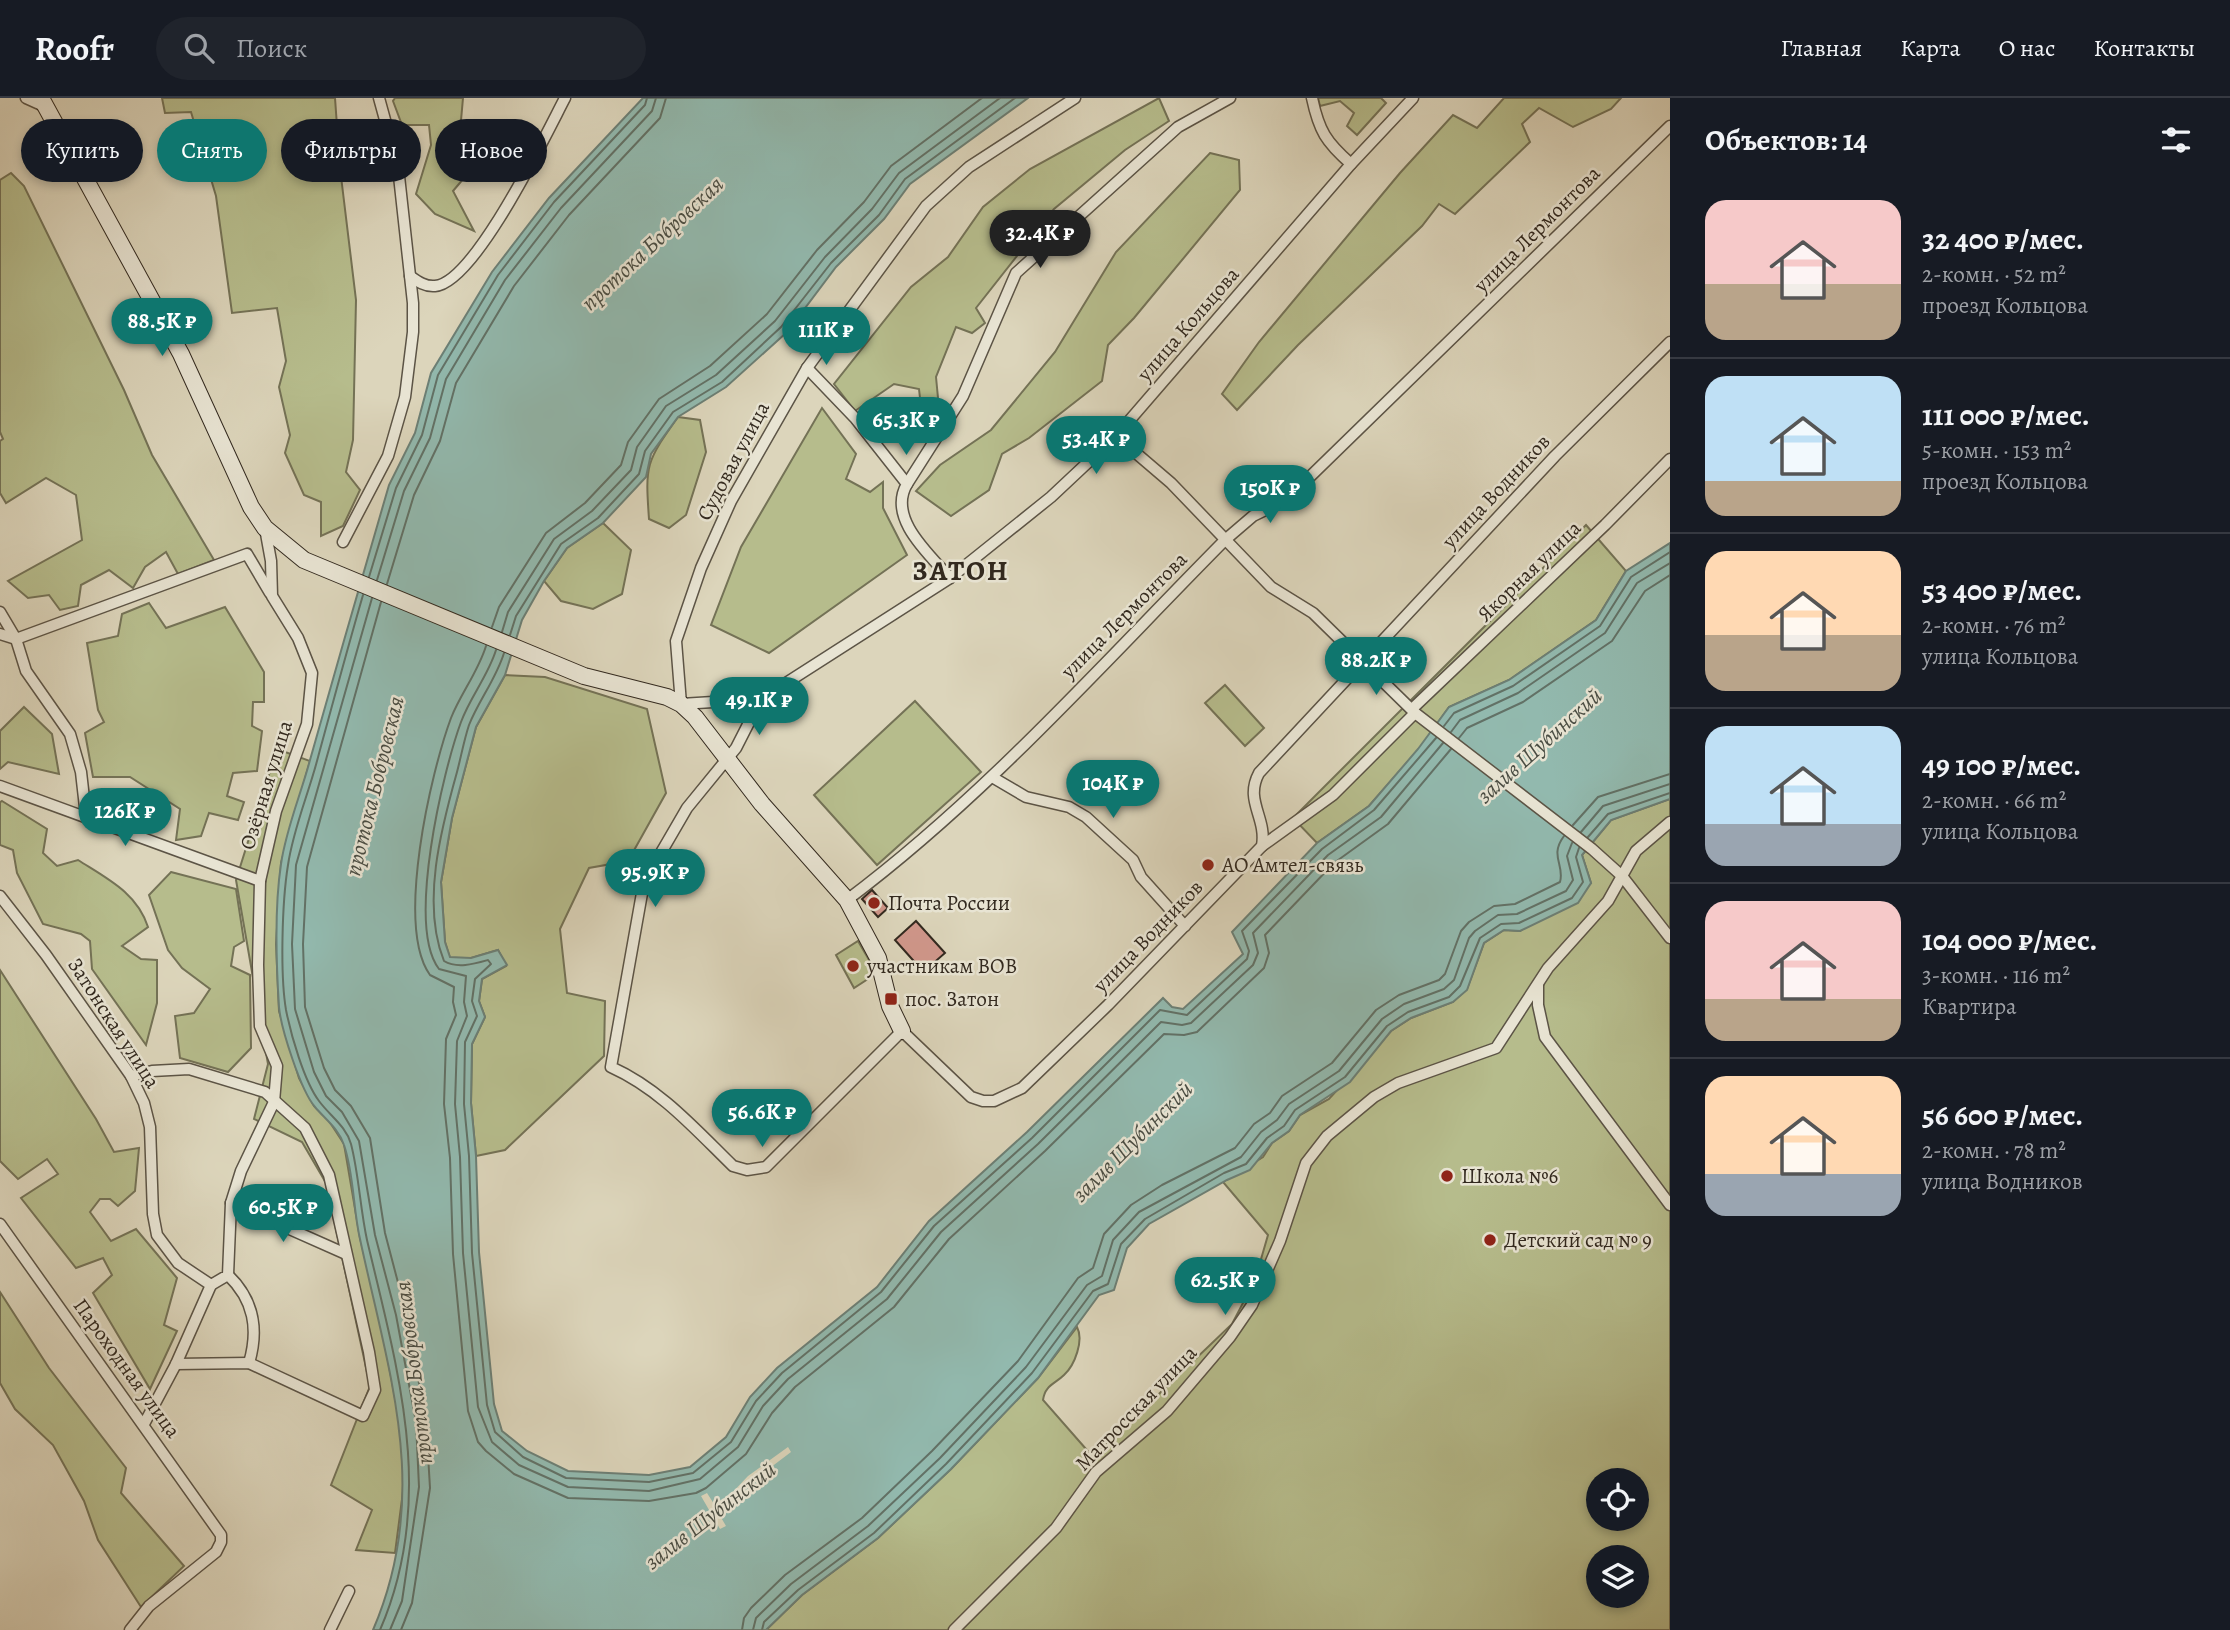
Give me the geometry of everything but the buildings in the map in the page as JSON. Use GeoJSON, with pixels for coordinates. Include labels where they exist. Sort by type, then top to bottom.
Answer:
{"type":"FeatureCollection","features":[{"type":"Feature","properties":{"kind":"street"},"geometry":{"type":"LineString","coordinates":[[343,542],[388,456],[405,397],[413,332],[398,167],[379,98]]}},
{"type":"Feature","properties":{"kind":"street"},"geometry":{"type":"LineString","coordinates":[[410,276],[425,285],[434,286],[461,272],[506,207],[565,98]]}},
{"type":"Feature","properties":{"kind":"street","name":"Судовая улица"},"geometry":{"type":"LineString","coordinates":[[681,704],[676,641],[701,568],[731,501],[807,368],[926,206],[969,167],[1075,98]]}},
{"type":"Feature","properties":{"kind":"street"},"geometry":{"type":"LineString","coordinates":[[950,578],[916,539],[901,506],[908,484],[963,396],[1016,272],[1178,127],[1230,98]]}},
{"type":"Feature","properties":{"kind":"street"},"geometry":{"type":"LineString","coordinates":[[1312,98],[1318,127],[1327,141],[1351,164]]}},
{"type":"Feature","properties":{"kind":"street","name":"улица Кольцова"},"geometry":{"type":"LineString","coordinates":[[681,704],[761,699],[950,578],[1051,497],[1116,436],[1351,164],[1413,98]]}},
{"type":"Feature","properties":{"kind":"street"},"geometry":{"type":"LineString","coordinates":[[40,100],[152,297],[200,393],[251,506],[265,528],[304,560],[584,676],[667,697],[681,704],[695,717],[726,761],[762,804],[847,900],[878,958],[890,1006],[902,1031],[766,1167],[757,1170],[733,1166],[658,1094],[636,1078],[611,1067],[644,882],[687,808],[726,761],[761,699]]}},
{"type":"Feature","properties":{"kind":"street","name":"улица Лермонтова"},"geometry":{"type":"LineString","coordinates":[[847,900],[943,822],[992,777],[1225,540],[1253,516],[1286,500],[1370,422],[1670,125]]}},
{"type":"Feature","properties":{"kind":"street","name":"улица Водников"},"geometry":{"type":"LineString","coordinates":[[902,1031],[971,1097],[983,1101],[1008,1097],[1022,1088],[1262,846],[1263,826],[1252,795],[1259,773],[1601,408],[1670,342]]}},
{"type":"Feature","properties":{"kind":"street"},"geometry":{"type":"LineString","coordinates":[[807,368],[855,418],[908,484]]}},
{"type":"Feature","properties":{"kind":"street"},"geometry":{"type":"LineString","coordinates":[[1116,436],[1171,483],[1271,587],[1313,612],[1413,711],[1592,849],[1622,876],[1670,938]]}},
{"type":"Feature","properties":{"kind":"street","name":"Якорная улица"},"geometry":{"type":"LineString","coordinates":[[1262,846],[1333,795],[1413,711],[1670,459]]}},
{"type":"Feature","properties":{"kind":"street"},"geometry":{"type":"LineString","coordinates":[[265,528],[271,561],[272,596]]}},
{"type":"Feature","properties":{"kind":"street","name":"Озёрная улица"},"geometry":{"type":"LineString","coordinates":[[16,639],[247,554],[298,638],[312,673],[307,724],[276,811],[260,881],[260,1026],[277,1066],[274,1102],[241,1171],[231,1203],[228,1275]]}},
{"type":"Feature","properties":{"kind":"street"},"geometry":{"type":"LineString","coordinates":[[0,612],[16,639],[26,671],[70,734],[81,772],[86,816]]}},
{"type":"Feature","properties":{"kind":"street"},"geometry":{"type":"LineString","coordinates":[[0,634],[16,639]]}},
{"type":"Feature","properties":{"kind":"street"},"geometry":{"type":"LineString","coordinates":[[992,777],[1026,797],[1069,807],[1086,817],[1133,860],[1141,877],[1185,926]]}},
{"type":"Feature","properties":{"kind":"street"},"geometry":{"type":"LineString","coordinates":[[0,786],[260,881]]}},
{"type":"Feature","properties":{"kind":"street","name":"Матросская улица"},"geometry":{"type":"LineString","coordinates":[[954,1630],[1056,1528],[1096,1472],[1167,1411],[1230,1337],[1252,1305],[1294,1206],[1306,1163],[1326,1136],[1374,1097],[1398,1083],[1496,1048],[1572,939],[1608,901],[1636,851],[1670,822]]}},
{"type":"Feature","properties":{"kind":"street","name":"Затонская улица"},"geometry":{"type":"LineString","coordinates":[[0,896],[46,954],[131,1076],[144,1103],[150,1127],[153,1214],[158,1235],[178,1263],[211,1285]]}},
{"type":"Feature","properties":{"kind":"street"},"geometry":{"type":"LineString","coordinates":[[1538,985],[1538,1005],[1545,1037],[1670,1205]]}},
{"type":"Feature","properties":{"kind":"street"},"geometry":{"type":"LineString","coordinates":[[131,1076],[152,1070],[188,1069],[265,1092],[305,1128],[329,1175],[375,1390],[363,1416],[249,1363],[176,1364]]}},
{"type":"Feature","properties":{"kind":"street"},"geometry":{"type":"LineString","coordinates":[[231,1203],[346,1254]]}},
{"type":"Feature","properties":{"kind":"street","name":"Пароходная улица"},"geometry":{"type":"LineString","coordinates":[[0,1224],[220,1535],[221,1542],[216,1552],[149,1606],[130,1630]]}},
{"type":"Feature","properties":{"kind":"street"},"geometry":{"type":"LineString","coordinates":[[144,1424],[176,1364],[211,1285],[228,1275],[242,1290],[252,1313],[255,1345],[249,1363]]}},
{"type":"Feature","properties":{"kind":"street"},"geometry":{"type":"LineString","coordinates":[[330,1630],[349,1591]]}},
{"type":"Feature","properties":{"kind":"green space"},"geometry":{"type":"Polygon","coordinates":[[[162,98],[335,98],[336,119],[281,119],[281,182],[342,182],[356,300],[353,440],[346,472],[360,490],[343,526],[321,536],[321,502],[304,495],[285,453],[290,435],[279,387],[286,361],[277,308],[232,313],[212,182],[267,182],[267,119],[193,119],[191,112],[165,113],[162,98]]]}},
{"type":"Feature","properties":{"kind":"green space"},"geometry":{"type":"Polygon","coordinates":[[[395,98],[463,98],[461,119],[435,119],[435,182],[461,182],[453,191],[474,231],[435,214],[416,194],[431,145],[429,125],[421,125],[421,119],[400,119],[393,101],[395,98]]]}},
{"type":"Feature","properties":{"kind":"green space"},"geometry":{"type":"Polygon","coordinates":[[[1159,98],[1169,121],[1125,150],[1054,209],[976,308],[985,323],[972,333],[956,327],[936,377],[938,398],[922,416],[919,389],[894,384],[855,411],[834,384],[911,287],[948,257],[983,207],[1030,169],[1159,98]]]}},
{"type":"Feature","properties":{"kind":"green space"},"geometry":{"type":"Polygon","coordinates":[[[1318,98],[1381,98],[1386,103],[1357,135],[1347,126],[1354,113],[1340,101],[1320,106],[1318,98]]]}},
{"type":"Feature","properties":{"kind":"green space"},"geometry":{"type":"Polygon","coordinates":[[[1504,98],[1621,98],[1611,109],[1573,127],[1539,108],[1522,124],[1530,142],[1455,214],[1439,204],[1422,226],[1298,345],[1237,410],[1222,394],[1259,342],[1400,173],[1453,115],[1477,128],[1504,98]]]}},
{"type":"Feature","properties":{"kind":"green space"},"geometry":{"type":"Polygon","coordinates":[[[1210,153],[1239,160],[1240,190],[1134,318],[1108,345],[1102,381],[1029,438],[1002,454],[989,490],[951,516],[916,491],[940,465],[991,430],[1055,352],[1116,252],[1210,153]]]}},
{"type":"Feature","properties":{"kind":"green space"},"geometry":{"type":"Polygon","coordinates":[[[11,173],[24,186],[124,390],[152,455],[214,560],[178,574],[166,552],[145,567],[133,588],[109,570],[81,585],[78,606],[60,610],[49,595],[28,598],[8,581],[82,540],[76,495],[46,478],[6,503],[0,493],[0,441],[3,439],[0,432],[0,180],[11,173]]]}},
{"type":"Feature","properties":{"kind":"green space"},"geometry":{"type":"Polygon","coordinates":[[[822,408],[856,454],[846,479],[870,492],[883,482],[883,508],[907,555],[769,653],[711,625],[741,547],[822,408]]]}},
{"type":"Feature","properties":{"kind":"green space"},"geometry":{"type":"Polygon","coordinates":[[[678,417],[700,420],[706,452],[686,515],[669,528],[649,519],[647,486],[654,455],[678,417]]]}},
{"type":"Feature","properties":{"kind":"green space"},"geometry":{"type":"Polygon","coordinates":[[[603,523],[631,550],[622,594],[593,609],[561,601],[544,581],[567,548],[603,523]]]}},
{"type":"Feature","properties":{"kind":"green space"},"geometry":{"type":"Polygon","coordinates":[[[1586,525],[1626,571],[1596,620],[1509,680],[1449,707],[1419,749],[1369,806],[1317,843],[1293,818],[1586,525]]]}},
{"type":"Feature","properties":{"kind":"green space"},"geometry":{"type":"Polygon","coordinates":[[[149,603],[166,628],[225,607],[264,672],[264,702],[253,702],[252,726],[262,731],[257,771],[233,773],[227,796],[244,802],[238,820],[209,813],[201,836],[176,840],[180,809],[130,777],[93,777],[85,733],[104,722],[98,710],[87,643],[118,636],[122,614],[149,603]]]}},
{"type":"Feature","properties":{"kind":"green space"},"geometry":{"type":"Polygon","coordinates":[[[505,675],[545,677],[647,709],[666,793],[628,861],[589,868],[560,929],[567,993],[605,1001],[604,1056],[505,1150],[476,1156],[471,1103],[472,1044],[485,1017],[479,1001],[482,979],[506,966],[498,950],[471,958],[450,958],[445,942],[441,882],[452,818],[476,727],[505,675]]]}},
{"type":"Feature","properties":{"kind":"green space"},"geometry":{"type":"Polygon","coordinates":[[[1225,685],[1264,728],[1245,746],[1205,703],[1225,685]]]}},
{"type":"Feature","properties":{"kind":"green space"},"geometry":{"type":"Polygon","coordinates":[[[915,701],[981,772],[877,865],[814,795],[915,701]]]}},
{"type":"Feature","properties":{"kind":"green space"},"geometry":{"type":"Polygon","coordinates":[[[24,707],[52,734],[59,774],[8,762],[0,769],[0,731],[24,707]]]}},
{"type":"Feature","properties":{"kind":"green space"},"geometry":{"type":"Polygon","coordinates":[[[277,749],[310,761],[281,863],[276,944],[279,1011],[299,1078],[314,1106],[329,1121],[344,1144],[360,1238],[380,1319],[400,1424],[404,1484],[395,1553],[356,1550],[372,1510],[331,1485],[370,1386],[326,1183],[302,1142],[254,1119],[268,1064],[236,880],[277,749]]]}},
{"type":"Feature","properties":{"kind":"green space"},"geometry":{"type":"Polygon","coordinates":[[[1670,799],[1670,1630],[766,1630],[802,1595],[878,1538],[951,1469],[1038,1378],[1077,1327],[1079,1345],[1075,1359],[1068,1371],[1048,1388],[1043,1400],[1093,1457],[1232,1324],[1255,1280],[1268,1235],[1223,1182],[1263,1157],[1272,1143],[1289,1131],[1300,1115],[1329,1099],[1391,1031],[1411,1018],[1453,1002],[1467,989],[1484,943],[1504,930],[1520,931],[1591,883],[1582,855],[1611,820],[1670,799]]]}},
{"type":"Feature","properties":{"kind":"green space"},"geometry":{"type":"Polygon","coordinates":[[[2,801],[47,829],[43,853],[57,866],[78,860],[120,888],[143,915],[148,927],[122,946],[141,959],[157,960],[157,1003],[146,1045],[92,969],[90,941],[81,934],[43,924],[17,873],[13,850],[0,845],[2,801]]]}},
{"type":"Feature","properties":{"kind":"green space"},"geometry":{"type":"Polygon","coordinates":[[[171,872],[236,889],[244,941],[234,947],[231,966],[250,975],[251,1048],[228,1072],[180,1058],[175,1016],[194,1013],[210,989],[182,968],[168,950],[149,895],[171,872]]]}},
{"type":"Feature","properties":{"kind":"green space"},"geometry":{"type":"Polygon","coordinates":[[[858,941],[872,965],[871,977],[854,988],[836,955],[858,941]]]}},
{"type":"Feature","properties":{"kind":"green space"},"geometry":{"type":"Polygon","coordinates":[[[0,970],[96,1119],[114,1152],[139,1148],[135,1191],[118,1206],[110,1199],[100,1199],[90,1212],[111,1241],[136,1229],[177,1278],[164,1325],[177,1331],[150,1389],[93,1293],[112,1275],[103,1258],[76,1268],[21,1198],[58,1174],[47,1159],[18,1179],[0,1161],[0,970]]]}},
{"type":"Feature","properties":{"kind":"green space"},"geometry":{"type":"Polygon","coordinates":[[[0,1292],[49,1368],[126,1468],[121,1493],[184,1566],[141,1607],[98,1540],[84,1501],[53,1445],[15,1409],[0,1383],[0,1292]]]}},
{"type":"Feature","properties":{"kind":"water"},"geometry":{"type":"Polygon","coordinates":[[[643,98],[1028,98],[910,184],[884,219],[836,267],[787,332],[726,387],[678,417],[651,454],[646,477],[603,523],[567,548],[544,581],[522,620],[505,675],[476,727],[452,818],[441,882],[445,942],[450,957],[471,958],[498,950],[507,965],[482,979],[479,1001],[485,1017],[472,1044],[471,1103],[476,1156],[479,1252],[494,1404],[502,1431],[527,1451],[568,1471],[649,1475],[690,1467],[726,1437],[750,1397],[777,1368],[877,1287],[929,1221],[1027,1132],[1163,998],[1172,1007],[1183,1009],[1243,954],[1232,932],[1317,843],[1369,806],[1418,749],[1449,707],[1509,680],[1596,620],[1626,571],[1670,543],[1670,799],[1611,820],[1582,855],[1591,883],[1578,903],[1520,931],[1504,930],[1484,943],[1467,990],[1453,1002],[1411,1018],[1391,1031],[1350,1082],[1300,1115],[1289,1131],[1272,1143],[1250,1170],[1149,1224],[1127,1248],[1114,1290],[1099,1295],[1038,1378],[951,1469],[878,1538],[802,1595],[766,1630],[373,1630],[391,1579],[400,1530],[400,1434],[344,1145],[339,1134],[315,1107],[304,1088],[292,1059],[281,1017],[276,917],[283,851],[389,485],[415,433],[431,373],[492,272],[549,198],[643,98]]]}},
{"type":"Feature","properties":{"kind":"pier"},"geometry":{"type":"Polygon","coordinates":[[[788,1447],[791,1452],[716,1509],[726,1526],[720,1529],[701,1496],[707,1493],[714,1504],[730,1495],[748,1476],[788,1447]]]}},
{"type":"Feature","properties":{"kind":"place","name":"АО Амтел-связь"},"geometry":{"type":"Point","coordinates":[1208,865]}},
{"type":"Feature","properties":{"kind":"place","name":"Почта России"},"geometry":{"type":"Point","coordinates":[874,903]}},
{"type":"Feature","properties":{"kind":"place","name":"участникам ВОВ"},"geometry":{"type":"Point","coordinates":[853,966]}},
{"type":"Feature","properties":{"kind":"place","name":"пос. Затон"},"geometry":{"type":"Point","coordinates":[891,999]}},
{"type":"Feature","properties":{"kind":"place","name":"Школа №6"},"geometry":{"type":"Point","coordinates":[1447,1176]}},
{"type":"Feature","properties":{"kind":"place","name":"Детский сад № 9"},"geometry":{"type":"Point","coordinates":[1490,1240]}},
{"type":"Feature","properties":{"kind":"district","name":"ЗАТОН"},"geometry":{"type":"Point","coordinates":[961,570]}},
{"type":"Feature","properties":{"kind":"water label","name":"протока Бобровская"},"geometry":{"type":"Point","coordinates":[652,243]}},
{"type":"Feature","properties":{"kind":"water label","name":"залив Шубинский"},"geometry":{"type":"Point","coordinates":[1539,745]}},
{"type":"Feature","properties":{"kind":"water label","name":"протока Бобровская"},"geometry":{"type":"Point","coordinates":[374,786]}},
{"type":"Feature","properties":{"kind":"water label","name":"залив Шубинский"},"geometry":{"type":"Point","coordinates":[1132,1141]}},
{"type":"Feature","properties":{"kind":"water label","name":"протока Бобровская"},"geometry":{"type":"Point","coordinates":[413,1373]}},
{"type":"Feature","properties":{"kind":"water label","name":"залив Шубинский"},"geometry":{"type":"Point","coordinates":[710,1515]}}]}
